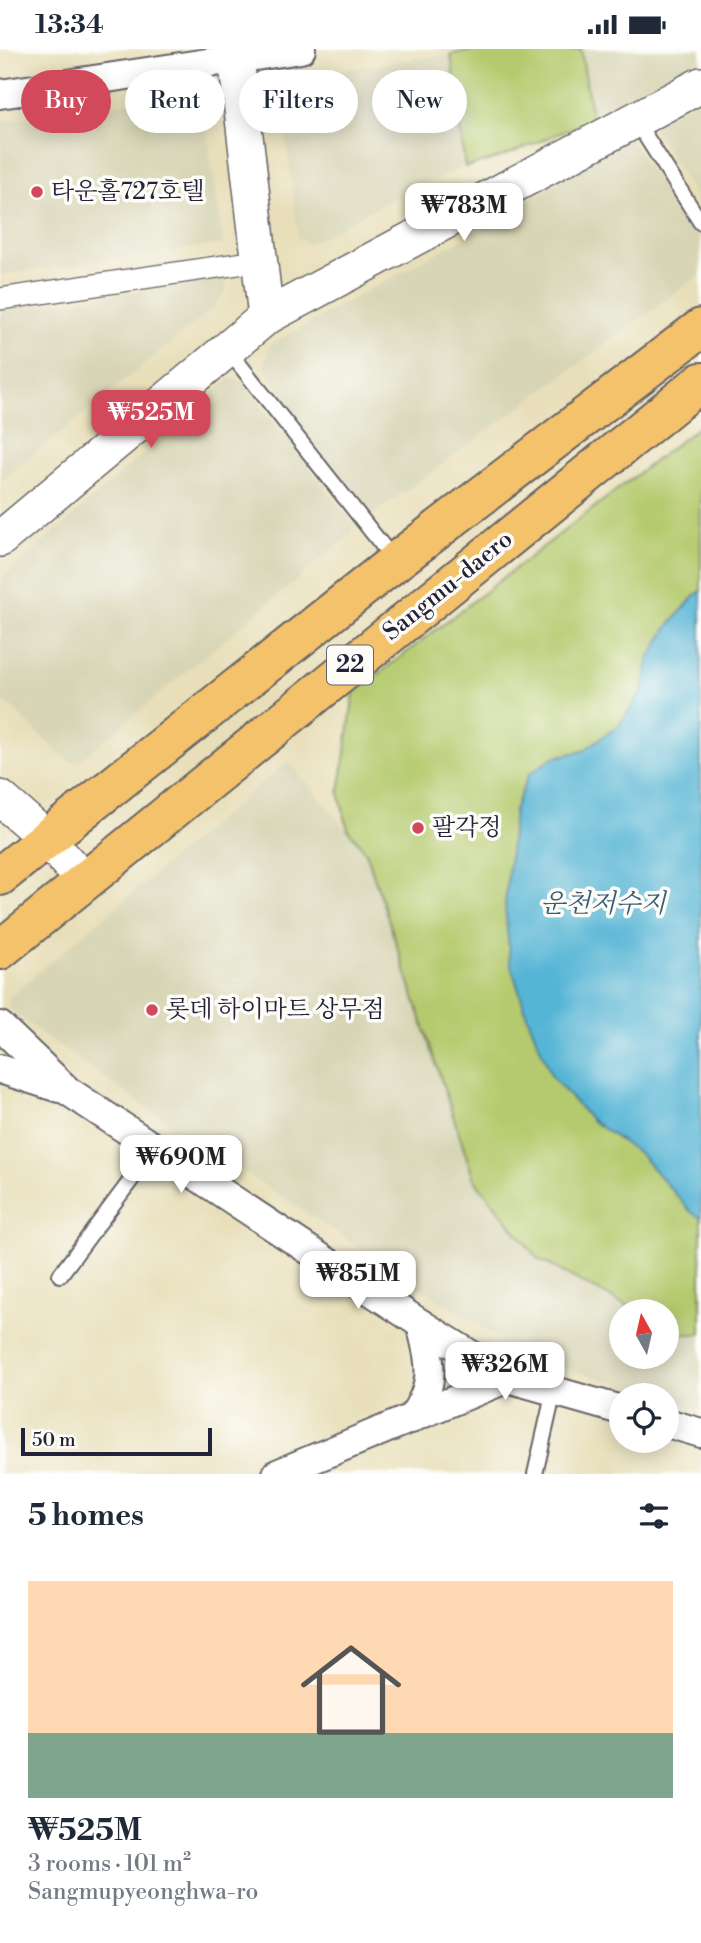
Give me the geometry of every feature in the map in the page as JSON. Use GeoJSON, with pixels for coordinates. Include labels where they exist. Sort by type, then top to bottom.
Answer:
{"type":"FeatureCollection","features":[{"type":"Feature","properties":{"kind":"main road","name":"Sangmu-daero"},"geometry":{"type":"LineString","coordinates":[[0,876],[45,837],[395,562],[701,328]]}},
{"type":"Feature","properties":{"kind":"main road","name":"Sangmu-daero"},"geometry":{"type":"LineString","coordinates":[[0,950],[701,382]]}},
{"type":"Feature","properties":{"kind":"street"},"geometry":{"type":"LineString","coordinates":[[0,94],[236,54],[301,49]]}},
{"type":"Feature","properties":{"kind":"street"},"geometry":{"type":"LineString","coordinates":[[236,54],[266,317]]}},
{"type":"Feature","properties":{"kind":"street"},"geometry":{"type":"LineString","coordinates":[[0,539],[266,317],[701,85]]}},
{"type":"Feature","properties":{"kind":"street"},"geometry":{"type":"LineString","coordinates":[[0,299],[258,261]]}},
{"type":"Feature","properties":{"kind":"street"},"geometry":{"type":"LineString","coordinates":[[0,798],[45,837],[84,881]]}},
{"type":"Feature","properties":{"kind":"street"},"geometry":{"type":"LineString","coordinates":[[0,1026],[68,1091],[421,1324],[508,1378],[609,1407]]}},
{"type":"Feature","properties":{"kind":"street"},"geometry":{"type":"LineString","coordinates":[[0,1069],[68,1091]]}},
{"type":"Feature","properties":{"kind":"street"},"geometry":{"type":"LineString","coordinates":[[411,1419],[425,1399],[430,1372],[421,1324]]}},
{"type":"Feature","properties":{"kind":"street"},"geometry":{"type":"LineString","coordinates":[[277,1474],[508,1378]]}},
{"type":"Feature","properties":{"kind":"street"},"geometry":{"type":"LineString","coordinates":[[679,1427],[701,1433]]}},
{"type":"Feature","properties":{"kind":"lane"},"geometry":{"type":"LineString","coordinates":[[636,119],[701,223]]}},
{"type":"Feature","properties":{"kind":"lane"},"geometry":{"type":"LineString","coordinates":[[228,350],[395,562]]}},
{"type":"Feature","properties":{"kind":"lane"},"geometry":{"type":"LineString","coordinates":[[60,1275],[155,1148]]}},
{"type":"Feature","properties":{"kind":"lane"},"geometry":{"type":"LineString","coordinates":[[536,1474],[554,1391]]}},
{"type":"Feature","properties":{"kind":"shaded area"},"geometry":{"type":"Polygon","coordinates":[[[581,49],[701,49],[701,58],[592,120],[581,49]]]}},
{"type":"Feature","properties":{"kind":"shaded area"},"geometry":{"type":"Polygon","coordinates":[[[451,54],[453,70],[372,70],[372,133],[461,133],[465,167],[396,197],[308,244],[298,238],[285,133],[358,133],[358,70],[336,70],[451,54]]]}},
{"type":"Feature","properties":{"kind":"shaded area"},"geometry":{"type":"Polygon","coordinates":[[[701,99],[701,206],[651,124],[701,99]]]}},
{"type":"Feature","properties":{"kind":"shaded area"},"geometry":{"type":"Polygon","coordinates":[[[125,103],[125,133],[207,133],[223,244],[0,275],[0,121],[21,118],[21,133],[111,133],[111,105],[125,103]]]}},
{"type":"Feature","properties":{"kind":"shaded area"},"geometry":{"type":"Polygon","coordinates":[[[628,137],[701,241],[701,274],[367,519],[264,367],[270,345],[510,212],[628,137]]]}},
{"type":"Feature","properties":{"kind":"shaded area"},"geometry":{"type":"Polygon","coordinates":[[[226,277],[226,290],[212,309],[0,482],[0,312],[226,277]]]}},
{"type":"Feature","properties":{"kind":"shaded area"},"geometry":{"type":"Polygon","coordinates":[[[230,378],[244,382],[354,525],[351,534],[78,762],[68,761],[0,698],[0,580],[230,378]]]}},
{"type":"Feature","properties":{"kind":"shaded area"},"geometry":{"type":"Polygon","coordinates":[[[288,761],[366,852],[474,1179],[542,1264],[611,1299],[609,1299],[609,1369],[679,1369],[679,1333],[701,1334],[701,1409],[679,1403],[679,1383],[614,1383],[523,1355],[132,1098],[8,1009],[9,997],[288,761]]]}},
{"type":"Feature","properties":{"kind":"green space"},"geometry":{"type":"Polygon","coordinates":[[[482,49],[581,49],[592,120],[513,152],[465,167],[461,133],[467,133],[467,70],[453,70],[451,54],[482,49]]]}},
{"type":"Feature","properties":{"kind":"green space"},"geometry":{"type":"Polygon","coordinates":[[[701,425],[701,1334],[679,1333],[679,1299],[613,1299],[538,1259],[474,1179],[366,852],[348,830],[339,793],[354,693],[701,425]]]}},
{"type":"Feature","properties":{"kind":"water","name":"운천저수지"},"geometry":{"type":"Polygon","coordinates":[[[701,591],[701,1218],[691,1212],[640,1154],[592,1121],[552,1077],[527,1016],[510,962],[505,906],[514,810],[529,774],[554,757],[583,751],[619,725],[642,692],[649,659],[667,628],[701,591]]]}},
{"type":"Feature","properties":{"kind":"place","name":"타운홀727호텔"},"geometry":{"type":"Point","coordinates":[37,192]}},
{"type":"Feature","properties":{"kind":"place","name":"팔각정"},"geometry":{"type":"Point","coordinates":[418,828]}},
{"type":"Feature","properties":{"kind":"place","name":"롯데 하이마트 상무점"},"geometry":{"type":"Point","coordinates":[152,1010]}}]}
